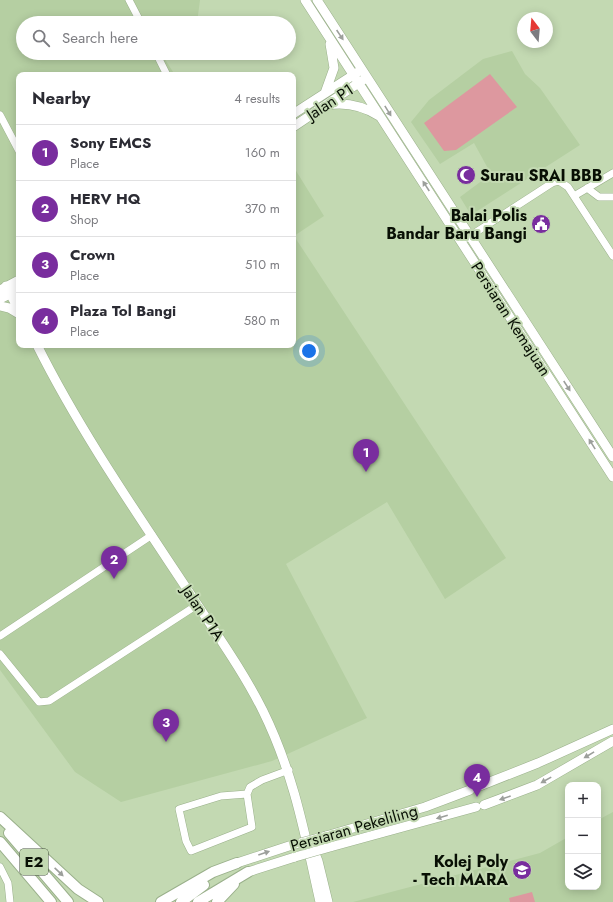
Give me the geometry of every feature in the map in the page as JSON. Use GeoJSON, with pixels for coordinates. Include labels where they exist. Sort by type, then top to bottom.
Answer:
{"type":"FeatureCollection","features":[{"type":"Feature","properties":{"kind":"highway"},"geometry":{"type":"LineString","coordinates":[[0,817],[78,889],[98,902]]}},
{"type":"Feature","properties":{"kind":"highway","name":"E2"},"geometry":{"type":"LineString","coordinates":[[0,823],[68,902]]}},
{"type":"Feature","properties":{"kind":"highway","name":"E2"},"geometry":{"type":"LineString","coordinates":[[0,842],[50,902]]}},
{"type":"Feature","properties":{"kind":"highway"},"geometry":{"type":"LineString","coordinates":[[161,902],[213,872],[237,863]]}},
{"type":"Feature","properties":{"kind":"highway"},"geometry":{"type":"LineString","coordinates":[[181,902],[237,863]]}},
{"type":"Feature","properties":{"kind":"highway"},"geometry":{"type":"LineString","coordinates":[[198,902],[248,872]]}},
{"type":"Feature","properties":{"kind":"highway"},"geometry":{"type":"LineString","coordinates":[[217,902],[248,872]]}},
{"type":"Feature","properties":{"kind":"main road","name":"Persiaran Kemajuan"},"geometry":{"type":"LineString","coordinates":[[305,0],[613,477]]}},
{"type":"Feature","properties":{"kind":"main road","name":"Persiaran Kemajuan"},"geometry":{"type":"LineString","coordinates":[[317,0],[613,457]]}},
{"type":"Feature","properties":{"kind":"main road"},"geometry":{"type":"LineString","coordinates":[[325,93],[334,68],[328,35]]}},
{"type":"Feature","properties":{"kind":"main road","name":"Jalan P1"},"geometry":{"type":"LineString","coordinates":[[296,112],[362,69]]}},
{"type":"Feature","properties":{"kind":"main road","name":"Jalan P1"},"geometry":{"type":"LineString","coordinates":[[296,125],[368,77]]}},
{"type":"Feature","properties":{"kind":"main road"},"geometry":{"type":"LineString","coordinates":[[324,106],[343,104],[358,106],[382,118]]}},
{"type":"Feature","properties":{"kind":"main road"},"geometry":{"type":"LineString","coordinates":[[0,299],[6,290],[16,282]]}},
{"type":"Feature","properties":{"kind":"main road"},"geometry":{"type":"LineString","coordinates":[[6,290],[16,289]]}},
{"type":"Feature","properties":{"kind":"main road"},"geometry":{"type":"LineString","coordinates":[[6,290],[16,305]]}},
{"type":"Feature","properties":{"kind":"main road"},"geometry":{"type":"LineString","coordinates":[[0,306],[9,308],[16,312]]}},
{"type":"Feature","properties":{"kind":"main road","name":"Jalan P1A"},"geometry":{"type":"LineString","coordinates":[[39,348],[78,421],[246,679],[264,712],[289,770],[305,829],[320,902]]}},
{"type":"Feature","properties":{"kind":"main road","name":"Persiaran Pekeliling"},"geometry":{"type":"LineString","coordinates":[[237,863],[292,845],[425,807],[558,754],[613,729]]}},
{"type":"Feature","properties":{"kind":"main road","name":"Persiaran Pekeliling"},"geometry":{"type":"LineString","coordinates":[[248,872],[330,847],[480,806],[537,785],[613,741]]}},
{"type":"Feature","properties":{"kind":"main road"},"geometry":{"type":"LineString","coordinates":[[305,829],[318,861],[328,902]]}},
{"type":"Feature","properties":{"kind":"street"},"geometry":{"type":"LineString","coordinates":[[129,0],[137,16]]}},
{"type":"Feature","properties":{"kind":"street"},"geometry":{"type":"LineString","coordinates":[[160,60],[166,72]]}},
{"type":"Feature","properties":{"kind":"street"},"geometry":{"type":"LineString","coordinates":[[0,116],[16,145]]}},
{"type":"Feature","properties":{"kind":"street"},"geometry":{"type":"LineString","coordinates":[[574,196],[613,173]]}},
{"type":"Feature","properties":{"kind":"street"},"geometry":{"type":"LineString","coordinates":[[462,242],[556,181],[563,181],[566,183],[613,256]]}},
{"type":"Feature","properties":{"kind":"street"},"geometry":{"type":"LineString","coordinates":[[588,188],[598,197],[613,197]]}},
{"type":"Feature","properties":{"kind":"street"},"geometry":{"type":"LineString","coordinates":[[0,636],[152,535]]}},
{"type":"Feature","properties":{"kind":"street"},"geometry":{"type":"LineString","coordinates":[[0,654],[39,702],[49,702],[197,605]]}},
{"type":"Feature","properties":{"kind":"street"},"geometry":{"type":"LineString","coordinates":[[248,794],[221,796],[179,809],[186,841],[191,851],[252,827],[248,794],[250,787],[256,783],[289,770]]}},
{"type":"Feature","properties":{"kind":"street"},"geometry":{"type":"LineString","coordinates":[[0,867],[8,883],[10,902]]}},
{"type":"Feature","properties":{"kind":"shaded area"},"geometry":{"type":"Polygon","coordinates":[[[0,0],[200,0],[198,16],[16,16],[16,60],[165,60],[173,72],[16,72],[16,348],[296,348],[296,239],[506,558],[445,599],[387,502],[286,564],[367,718],[272,761],[121,802],[75,772],[0,670],[0,0]]]}},
{"type":"Feature","properties":{"kind":"shaded area"},"geometry":{"type":"Polygon","coordinates":[[[512,51],[525,74],[540,88],[580,145],[471,215],[460,197],[491,174],[474,143],[440,164],[411,122],[429,100],[483,59],[512,51]]]}},
{"type":"Feature","properties":{"kind":"shaded area"},"geometry":{"type":"Polygon","coordinates":[[[490,74],[517,107],[456,150],[444,151],[424,123],[490,74]]]}},
{"type":"Feature","properties":{"kind":"shaded area"},"geometry":{"type":"Polygon","coordinates":[[[296,171],[324,216],[296,235],[296,171]]]}},
{"type":"Feature","properties":{"kind":"shaded area","name":"Kolej Poly - Tech MARA"},"geometry":{"type":"Polygon","coordinates":[[[613,812],[613,902],[353,902],[540,853],[565,839],[565,890],[601,890],[601,818],[613,812]]]}},
{"type":"Feature","properties":{"kind":"shaded area"},"geometry":{"type":"Polygon","coordinates":[[[532,892],[535,902],[510,902],[509,898],[532,892]]]}},
{"type":"Feature","properties":{"kind":"place","name":"Surau SRAI BBB"},"geometry":{"type":"Point","coordinates":[466,175]}},
{"type":"Feature","properties":{"kind":"place","name":"Balai Polis Bandar Baru Bangi"},"geometry":{"type":"Point","coordinates":[541,224]}},
{"type":"Feature","properties":{"kind":"place","name":"Sony EMCS"},"geometry":{"type":"Point","coordinates":[366,472]}},
{"type":"Feature","properties":{"kind":"place","name":"HERV HQ"},"geometry":{"type":"Point","coordinates":[114,579]}},
{"type":"Feature","properties":{"kind":"place","name":"Crown"},"geometry":{"type":"Point","coordinates":[166,742]}},
{"type":"Feature","properties":{"kind":"place","name":"Plaza Tol Bangi"},"geometry":{"type":"Point","coordinates":[477,797]}},
{"type":"Feature","properties":{"kind":"place","name":"Kolej Poly - Tech MARA"},"geometry":{"type":"Point","coordinates":[522,870]}}]}
